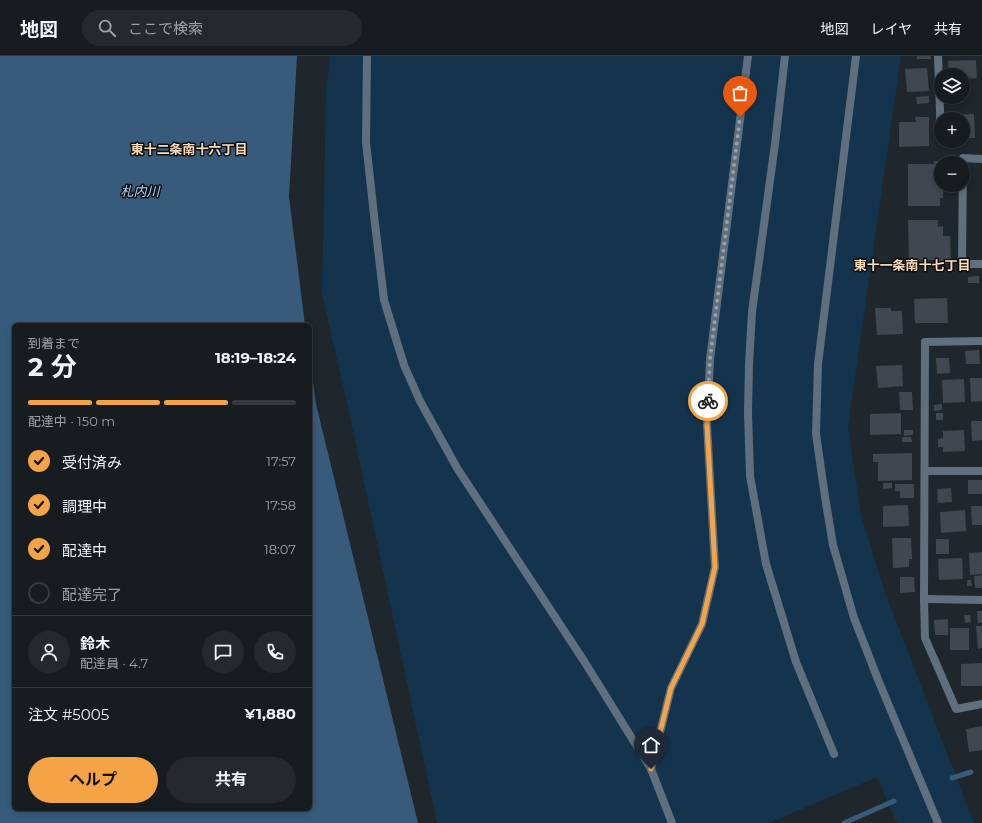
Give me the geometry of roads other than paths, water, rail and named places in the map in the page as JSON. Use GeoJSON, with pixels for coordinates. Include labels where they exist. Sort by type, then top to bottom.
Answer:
{"type":"FeatureCollection","features":[{"type":"Feature","properties":{"kind":"street"},"geometry":{"type":"LineString","coordinates":[[367,56],[366,142],[384,300],[404,365],[420,401],[457,468],[584,661],[651,769],[672,823]]}},
{"type":"Feature","properties":{"kind":"street"},"geometry":{"type":"LineString","coordinates":[[651,769],[671,688],[702,624],[715,567],[707,425],[710,359],[748,56]]}},
{"type":"Feature","properties":{"kind":"street"},"geometry":{"type":"LineString","coordinates":[[785,56],[775,144],[752,312],[748,413],[750,476],[766,564],[796,662],[834,754]]}},
{"type":"Feature","properties":{"kind":"street"},"geometry":{"type":"LineString","coordinates":[[856,56],[818,364],[816,434],[833,545],[854,618],[938,823]]}},
{"type":"Feature","properties":{"kind":"street"},"geometry":{"type":"LineString","coordinates":[[938,56],[939,112]]}},
{"type":"Feature","properties":{"kind":"street"},"geometry":{"type":"LineString","coordinates":[[982,159],[963,158],[962,264],[982,264]]}},
{"type":"Feature","properties":{"kind":"street"},"geometry":{"type":"LineString","coordinates":[[982,341],[925,342],[924,599],[925,638],[956,709],[982,704]]}},
{"type":"Feature","properties":{"kind":"street"},"geometry":{"type":"LineString","coordinates":[[925,471],[982,471]]}},
{"type":"Feature","properties":{"kind":"street"},"geometry":{"type":"LineString","coordinates":[[924,599],[982,600]]}},
{"type":"Feature","properties":{"kind":"water","name":"札内川"},"geometry":{"type":"Polygon","coordinates":[[[0,56],[297,56],[289,197],[305,323],[12,323],[12,811],[312,811],[312,375],[316,404],[418,823],[0,823],[0,56]]]}},
{"type":"Feature","properties":{"kind":"waterway"},"geometry":{"type":"LineString","coordinates":[[952,778],[971,772]]}},
{"type":"Feature","properties":{"kind":"waterway"},"geometry":{"type":"LineString","coordinates":[[844,823],[894,801]]}},
{"type":"Feature","properties":{"kind":"district","name":"東十二条南十六丁目"},"geometry":{"type":"Point","coordinates":[189,149]}},
{"type":"Feature","properties":{"kind":"district","name":"東十一条南十七丁目"},"geometry":{"type":"Point","coordinates":[912,265]}}]}
